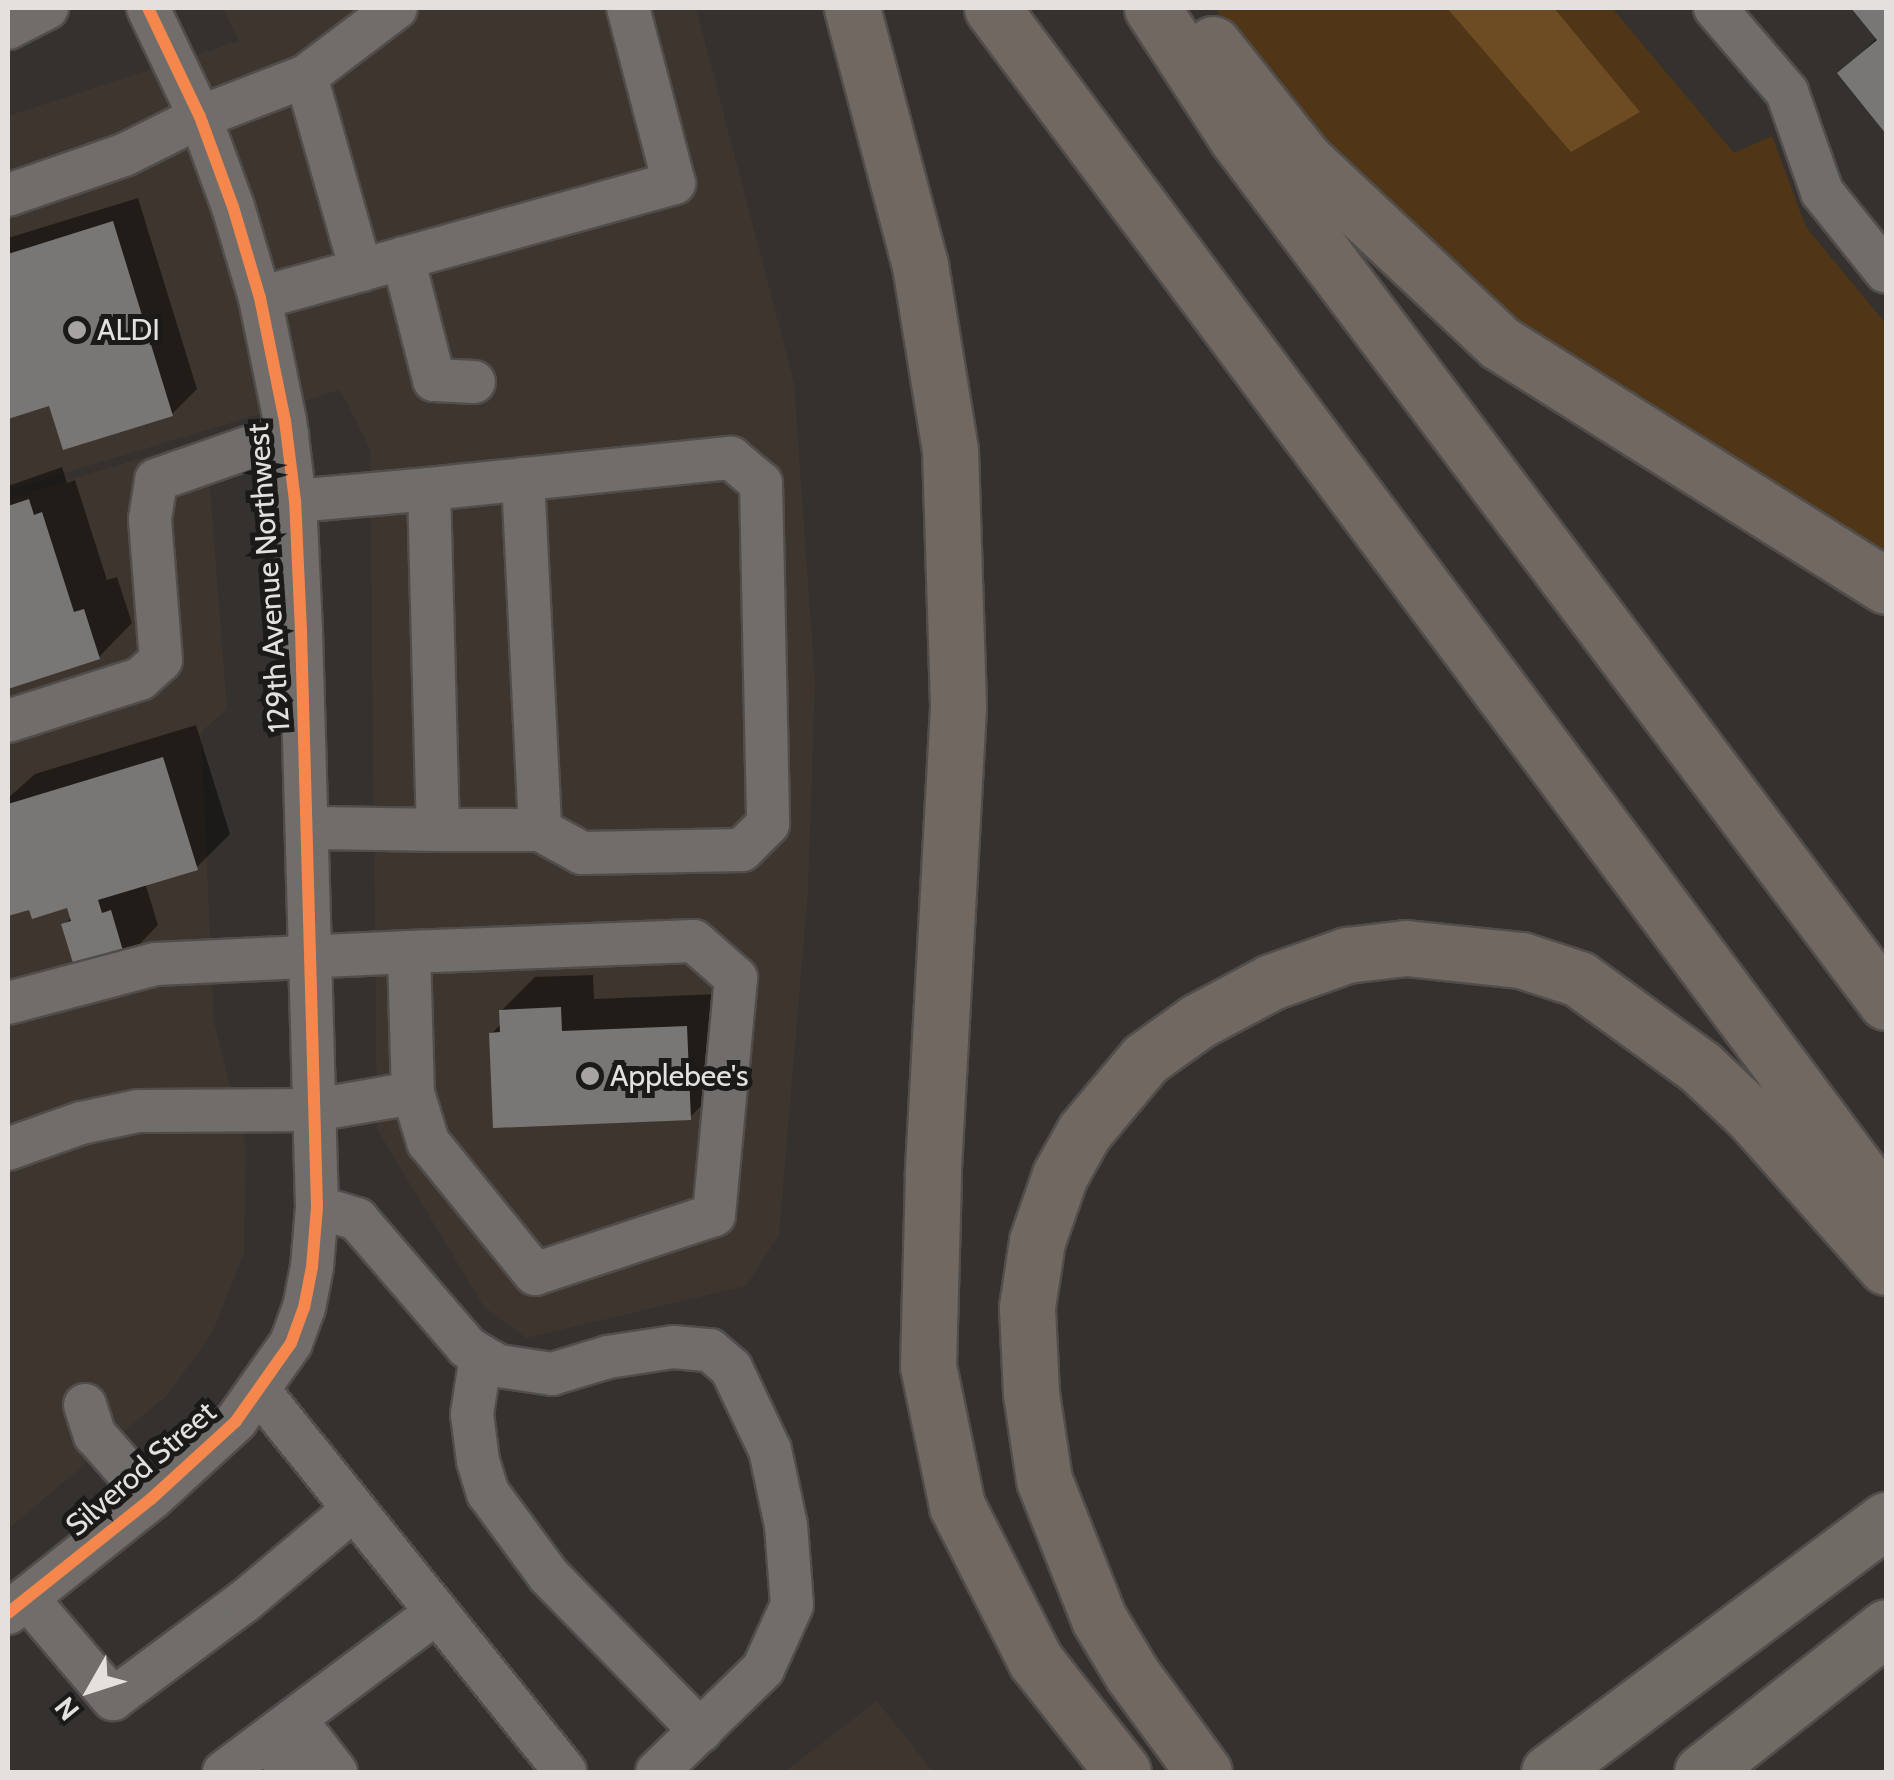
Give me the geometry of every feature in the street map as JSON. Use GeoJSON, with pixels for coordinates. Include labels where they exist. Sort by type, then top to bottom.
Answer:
{"type":"FeatureCollection","features":[{"type":"Feature","properties":{"kind":"highway"},"geometry":{"type":"LineString","coordinates":[[852,8],[920,265],[950,450],[958,707],[933,1174],[928,1366],[957,1506],[1035,1660],[1123,1772]]}},
{"type":"Feature","properties":{"kind":"highway"},"geometry":{"type":"LineString","coordinates":[[992,8],[1886,1208]]}},
{"type":"Feature","properties":{"kind":"highway"},"geometry":{"type":"LineString","coordinates":[[1152,8],[1236,137],[1382,336],[1886,1002]]}},
{"type":"Feature","properties":{"kind":"highway"},"geometry":{"type":"LineString","coordinates":[[1185,8],[1304,159],[1500,344],[1886,586]]}},
{"type":"Feature","properties":{"kind":"highway"},"geometry":{"type":"LineString","coordinates":[[1204,1772],[1132,1674],[1099,1619],[1044,1480],[1031,1394],[1027,1307],[1042,1224],[1060,1175],[1084,1132],[1144,1059],[1198,1021],[1271,982],[1347,955],[1406,948],[1520,960],[1579,979],[1700,1067],[1752,1116],[1886,1268]]}},
{"type":"Feature","properties":{"kind":"main road"},"geometry":{"type":"LineString","coordinates":[[1550,1772],[1886,1520]]}},
{"type":"Feature","properties":{"kind":"main road"},"geometry":{"type":"LineString","coordinates":[[1702,1772],[1886,1627]]}},
{"type":"Feature","properties":{"kind":"street"},"geometry":{"type":"LineString","coordinates":[[8,28],[47,8]]}},
{"type":"Feature","properties":{"kind":"street","name":"129th Avenue Northwest"},"geometry":{"type":"LineString","coordinates":[[148,8],[200,117],[260,298],[287,434],[295,501],[314,1110]]}},
{"type":"Feature","properties":{"kind":"street"},"geometry":{"type":"LineString","coordinates":[[8,195],[124,155],[200,117],[306,76],[396,8]]}},
{"type":"Feature","properties":{"kind":"street"},"geometry":{"type":"LineString","coordinates":[[260,298],[674,182],[628,8]]}},
{"type":"Feature","properties":{"kind":"street"},"geometry":{"type":"LineString","coordinates":[[1715,8],[1787,92],[1822,192],[1886,272]]}},
{"type":"Feature","properties":{"kind":"street"},"geometry":{"type":"LineString","coordinates":[[306,76],[361,270]]}},
{"type":"Feature","properties":{"kind":"street"},"geometry":{"type":"LineString","coordinates":[[403,258],[434,380],[474,382]]}},
{"type":"Feature","properties":{"kind":"street"},"geometry":{"type":"LineString","coordinates":[[8,721],[140,679],[161,660],[150,519],[156,480],[287,434]]}},
{"type":"Feature","properties":{"kind":"street"},"geometry":{"type":"LineString","coordinates":[[295,501],[731,458],[760,483],[768,824],[742,850],[582,852],[540,830],[307,828]]}},
{"type":"Feature","properties":{"kind":"street"},"geometry":{"type":"LineString","coordinates":[[523,479],[540,830]]}},
{"type":"Feature","properties":{"kind":"street"},"geometry":{"type":"LineString","coordinates":[[429,489],[438,830]]}},
{"type":"Feature","properties":{"kind":"street"},"geometry":{"type":"LineString","coordinates":[[8,1003],[156,964],[409,952],[694,941],[736,978],[714,1215],[535,1274],[428,1142],[412,1093],[409,952]]}},
{"type":"Feature","properties":{"kind":"street"},"geometry":{"type":"LineString","coordinates":[[8,1149],[81,1123],[138,1111],[314,1110],[412,1093]]}},
{"type":"Feature","properties":{"kind":"street","name":"Silverod Street"},"geometry":{"type":"LineString","coordinates":[[17,1606],[205,1453],[260,1392],[291,1343],[304,1308],[317,1207],[314,1110]]}},
{"type":"Feature","properties":{"kind":"street"},"geometry":{"type":"LineString","coordinates":[[317,1207],[357,1219],[467,1347],[499,1366],[552,1374],[608,1357],[673,1347],[710,1350],[731,1368],[770,1450],[786,1525],[792,1605],[763,1669],[657,1772]]}},
{"type":"Feature","properties":{"kind":"street"},"geometry":{"type":"LineString","coordinates":[[481,1356],[472,1414],[478,1462],[488,1493],[549,1576],[701,1731]]}},
{"type":"Feature","properties":{"kind":"street"},"geometry":{"type":"LineString","coordinates":[[260,1392],[565,1772]]}},
{"type":"Feature","properties":{"kind":"street"},"geometry":{"type":"LineString","coordinates":[[86,1405],[95,1435],[151,1499]]}},
{"type":"Feature","properties":{"kind":"street"},"geometry":{"type":"LineString","coordinates":[[17,1606],[113,1699],[246,1600],[354,1509]]}},
{"type":"Feature","properties":{"kind":"street"},"geometry":{"type":"LineString","coordinates":[[224,1772],[285,1744],[436,1612]]}},
{"type":"Feature","properties":{"kind":"street"},"geometry":{"type":"LineString","coordinates":[[285,1744],[336,1772]]}},
{"type":"Feature","properties":{"kind":"shaded area"},"geometry":{"type":"Polygon","coordinates":[[[223,8],[696,8],[794,383],[815,683],[808,889],[779,1235],[746,1286],[526,1338],[484,1307],[377,1129],[370,449],[340,390],[8,490],[8,116],[239,41],[223,8]]]}},
{"type":"Feature","properties":{"kind":"shaded area"},"geometry":{"type":"Polygon","coordinates":[[[1215,8],[1612,8],[1734,153],[1772,136],[1806,227],[1886,324],[1886,568],[1521,336],[1430,258],[1256,67],[1215,8]]]}},
{"type":"Feature","properties":{"kind":"shaded area"},"geometry":{"type":"Polygon","coordinates":[[[1447,8],[1554,8],[1640,112],[1571,152],[1447,8]]]}},
{"type":"Feature","properties":{"kind":"shaded area"},"geometry":{"type":"Polygon","coordinates":[[[206,438],[227,709],[201,732],[214,1022],[246,1149],[244,1253],[212,1334],[165,1397],[8,1529],[8,499],[206,438]]]}},
{"type":"Feature","properties":{"kind":"shaded area"},"geometry":{"type":"Polygon","coordinates":[[[877,1701],[933,1772],[784,1772],[877,1701]]]}},
{"type":"Feature","properties":{"kind":"building"},"geometry":{"type":"Polygon","coordinates":[[[1851,8],[1886,8],[1886,134],[1837,73],[1877,40],[1851,8]]]}},
{"type":"Feature","properties":{"kind":"building","name":"ALDI"},"geometry":{"type":"Polygon","coordinates":[[[113,221],[173,416],[63,450],[49,406],[8,419],[8,254],[113,221]]]}},
{"type":"Feature","properties":{"kind":"building"},"geometry":{"type":"Polygon","coordinates":[[[29,499],[34,515],[42,512],[74,612],[84,609],[100,659],[8,689],[8,506],[29,499]]]}},
{"type":"Feature","properties":{"kind":"building"},"geometry":{"type":"Polygon","coordinates":[[[163,757],[198,870],[98,900],[102,913],[111,910],[126,961],[77,976],[61,924],[71,921],[67,908],[32,919],[29,910],[8,916],[8,804],[163,757]]]}},
{"type":"Feature","properties":{"kind":"building","name":"Applebee's"},"geometry":{"type":"Polygon","coordinates":[[[561,1007],[562,1031],[687,1026],[691,1120],[493,1128],[489,1033],[500,1032],[499,1010],[561,1007]]]}},
{"type":"Feature","properties":{"kind":"cycle path"},"geometry":{"type":"LineString","coordinates":[[8,1613],[151,1499],[236,1421],[291,1343],[304,1308],[312,1267],[317,1207],[301,631],[295,501],[285,421],[260,298],[233,207],[200,117],[148,8]]}},
{"type":"Feature","properties":{"kind":"place","name":"ALDI"},"geometry":{"type":"Point","coordinates":[77,330]}},
{"type":"Feature","properties":{"kind":"place","name":"Applebee's"},"geometry":{"type":"Point","coordinates":[590,1076]}}]}
